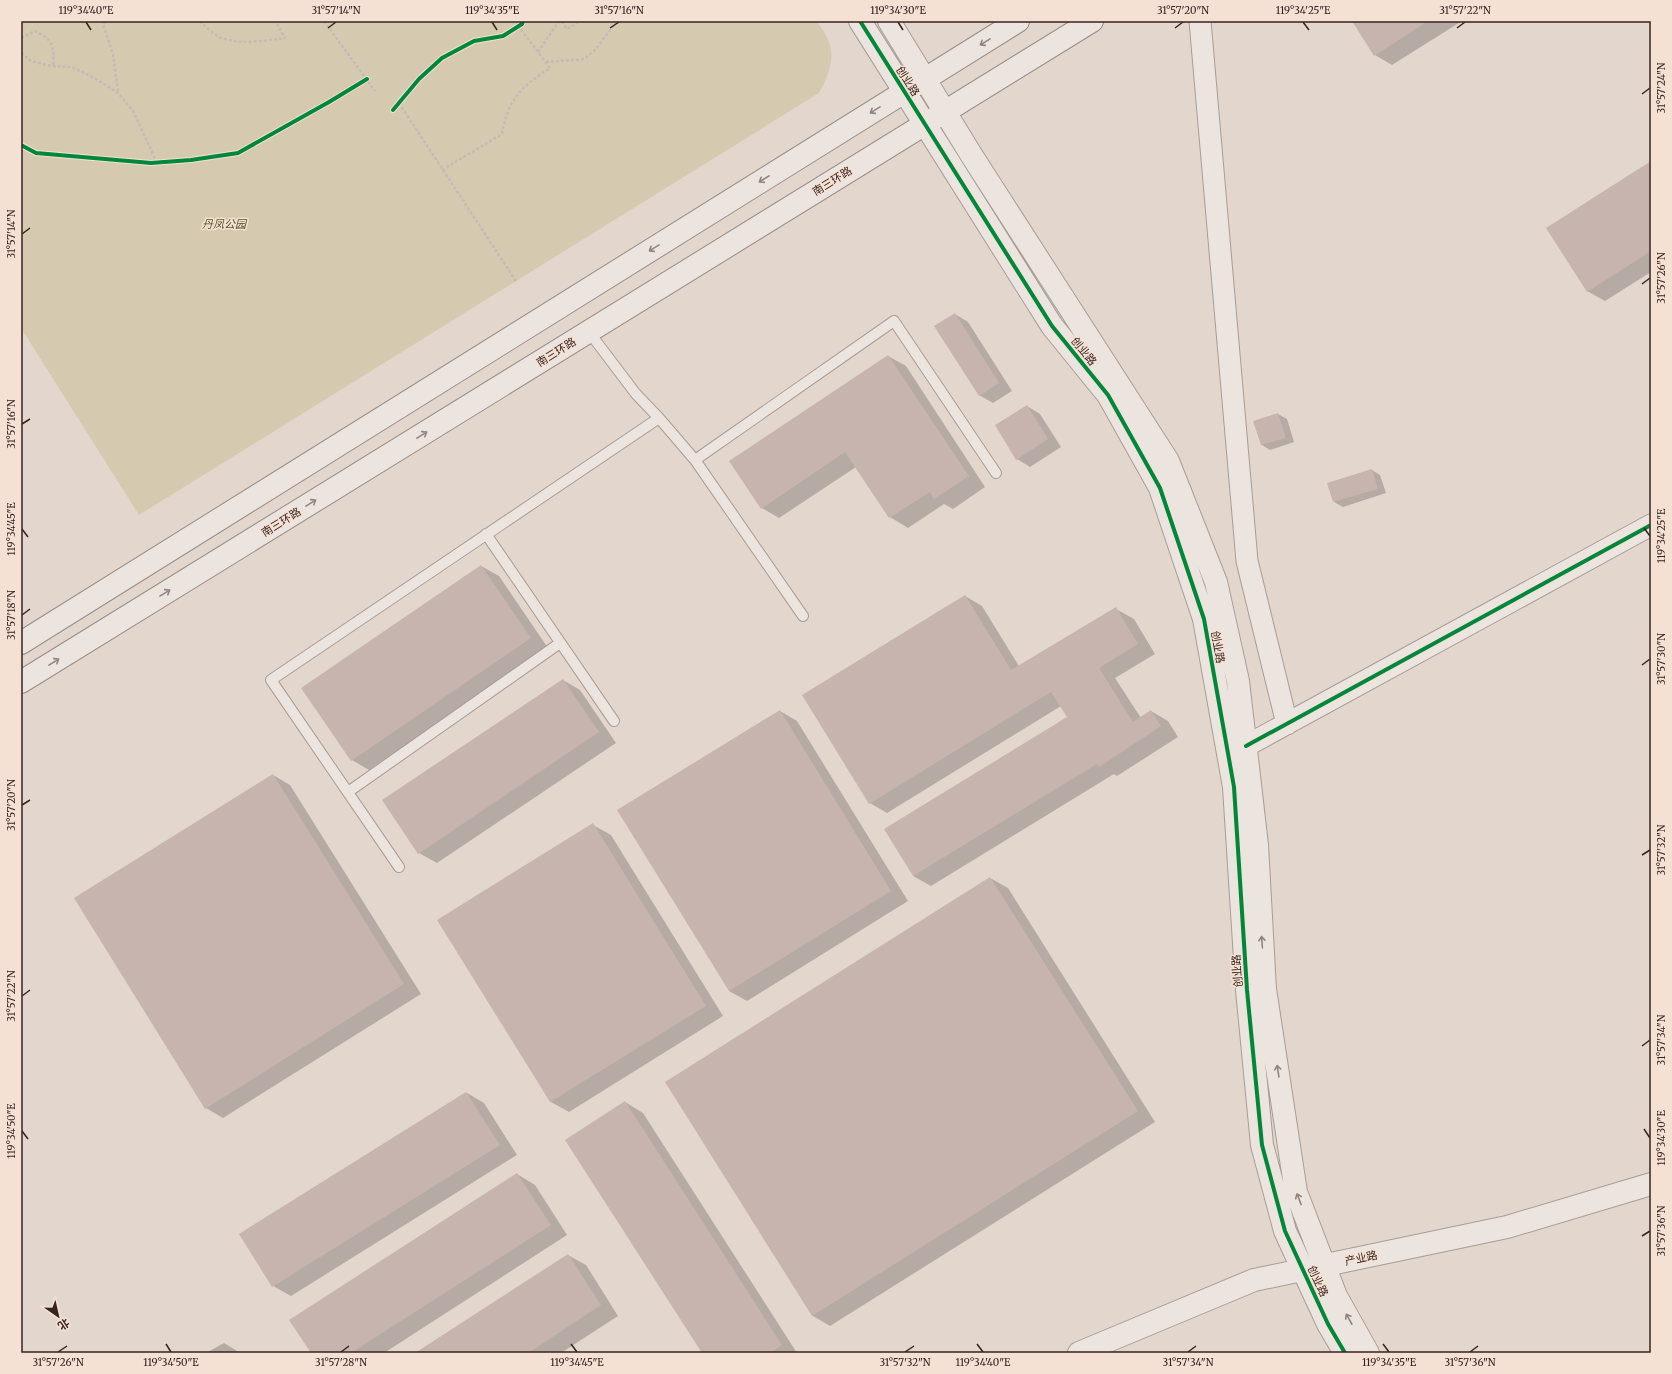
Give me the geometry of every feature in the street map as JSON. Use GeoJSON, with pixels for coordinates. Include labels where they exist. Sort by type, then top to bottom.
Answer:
{"type":"FeatureCollection","features":[{"type":"Feature","properties":{"kind":"street","name":"创业路"},"geometry":{"type":"LineString","coordinates":[[860,21],[1052,326],[1108,395],[1160,488],[1204,619],[1234,787],[1247,990],[1262,1145],[1285,1231],[1328,1324],[1345,1353]]}},
{"type":"Feature","properties":{"kind":"street","name":"创业路"},"geometry":{"type":"LineString","coordinates":[[889,21],[945,112],[1168,461],[1216,582],[1238,681],[1256,845],[1266,997],[1296,1192],[1336,1296],[1368,1353]]}},
{"type":"Feature","properties":{"kind":"street"},"geometry":{"type":"LineString","coordinates":[[21,643],[1018,21]]}},
{"type":"Feature","properties":{"kind":"street","name":"南三环路"},"geometry":{"type":"LineString","coordinates":[[21,682],[1092,21]]}},
{"type":"Feature","properties":{"kind":"street"},"geometry":{"type":"LineString","coordinates":[[1200,21],[1246,561],[1287,724]]}},
{"type":"Feature","properties":{"kind":"street"},"geometry":{"type":"LineString","coordinates":[[1246,746],[1651,526]]}},
{"type":"Feature","properties":{"kind":"street","name":"产业路"},"geometry":{"type":"LineString","coordinates":[[1079,1353],[1254,1280],[1507,1228],[1651,1184]]}},
{"type":"Feature","properties":{"kind":"lane"},"geometry":{"type":"LineString","coordinates":[[695,460],[894,321],[996,472]]}},
{"type":"Feature","properties":{"kind":"lane"},"geometry":{"type":"LineString","coordinates":[[589,332],[636,394],[695,460],[803,616]]}},
{"type":"Feature","properties":{"kind":"lane"},"geometry":{"type":"LineString","coordinates":[[400,867],[271,680],[659,418]]}},
{"type":"Feature","properties":{"kind":"lane"},"geometry":{"type":"LineString","coordinates":[[486,534],[614,721]]}},
{"type":"Feature","properties":{"kind":"lane"},"geometry":{"type":"LineString","coordinates":[[348,792],[560,643]]}},
{"type":"Feature","properties":{"kind":"path"},"geometry":{"type":"LineString","coordinates":[[105,21],[103,24],[113,54],[118,93]]}},
{"type":"Feature","properties":{"kind":"path"},"geometry":{"type":"LineString","coordinates":[[200,21],[208,29],[224,39],[242,42],[285,38],[275,21]]}},
{"type":"Feature","properties":{"kind":"path"},"geometry":{"type":"LineString","coordinates":[[324,21],[375,91]]}},
{"type":"Feature","properties":{"kind":"path"},"geometry":{"type":"LineString","coordinates":[[538,52],[560,21],[566,30],[581,21]]}},
{"type":"Feature","properties":{"kind":"path"},"geometry":{"type":"LineString","coordinates":[[545,62],[584,59],[596,49],[618,21]]}},
{"type":"Feature","properties":{"kind":"path"},"geometry":{"type":"LineString","coordinates":[[442,170],[502,134],[505,118],[516,94],[534,78],[550,68],[520,25],[513,29]]}},
{"type":"Feature","properties":{"kind":"path"},"geometry":{"type":"LineString","coordinates":[[21,38],[26,34],[35,31],[48,39],[54,48],[53,66]]}},
{"type":"Feature","properties":{"kind":"path"},"geometry":{"type":"LineString","coordinates":[[21,53],[31,61],[53,66],[72,67],[96,79],[118,93],[133,111],[157,162]]}},
{"type":"Feature","properties":{"kind":"path"},"geometry":{"type":"LineString","coordinates":[[360,82],[367,79]]}},
{"type":"Feature","properties":{"kind":"path"},"geometry":{"type":"LineString","coordinates":[[395,108],[404,97]]}},
{"type":"Feature","properties":{"kind":"path"},"geometry":{"type":"LineString","coordinates":[[399,103],[516,281]]}},
{"type":"Feature","properties":{"kind":"path"},"geometry":{"type":"LineString","coordinates":[[151,163],[164,162]]}},
{"type":"Feature","properties":{"kind":"green space","name":"丹凤公园"},"geometry":{"type":"Polygon","coordinates":[[[21,21],[817,21],[828,40],[831,60],[828,74],[819,93],[139,515],[21,328],[21,21]]]}},
{"type":"Feature","properties":{"kind":"building"},"geometry":{"type":"Polygon","coordinates":[[[1352,21],[1428,21],[1374,56],[1352,21]]]}},
{"type":"Feature","properties":{"kind":"building"},"geometry":{"type":"Polygon","coordinates":[[[1651,161],[1651,251],[1587,292],[1546,228],[1651,161]]]}},
{"type":"Feature","properties":{"kind":"building"},"geometry":{"type":"Polygon","coordinates":[[[955,313],[999,383],[979,396],[934,326],[955,313]]]}},
{"type":"Feature","properties":{"kind":"building"},"geometry":{"type":"Polygon","coordinates":[[[888,355],[969,476],[934,499],[930,492],[889,518],[845,452],[761,509],[729,461],[888,355]]]}},
{"type":"Feature","properties":{"kind":"building"},"geometry":{"type":"Polygon","coordinates":[[[1027,405],[1048,439],[1016,460],[995,425],[1027,405]]]}},
{"type":"Feature","properties":{"kind":"building"},"geometry":{"type":"Polygon","coordinates":[[[1278,413],[1286,438],[1261,445],[1253,421],[1278,413]]]}},
{"type":"Feature","properties":{"kind":"building"},"geometry":{"type":"Polygon","coordinates":[[[1372,469],[1378,489],[1333,502],[1327,483],[1372,469]]]}},
{"type":"Feature","properties":{"kind":"building"},"geometry":{"type":"Polygon","coordinates":[[[481,565],[531,638],[351,761],[301,688],[481,565]]]}},
{"type":"Feature","properties":{"kind":"building"},"geometry":{"type":"Polygon","coordinates":[[[965,595],[1011,670],[1116,607],[1138,644],[1099,668],[1133,722],[1151,710],[1161,726],[1099,767],[1097,764],[913,876],[884,829],[1067,717],[1051,692],[869,804],[802,695],[965,595]]]}},
{"type":"Feature","properties":{"kind":"building"},"geometry":{"type":"Polygon","coordinates":[[[563,679],[599,732],[418,854],[382,800],[563,679]]]}},
{"type":"Feature","properties":{"kind":"building"},"geometry":{"type":"Polygon","coordinates":[[[780,710],[891,891],[729,991],[617,810],[780,710]]]}},
{"type":"Feature","properties":{"kind":"building"},"geometry":{"type":"Polygon","coordinates":[[[273,774],[404,984],[205,1109],[74,898],[273,774]]]}},
{"type":"Feature","properties":{"kind":"building"},"geometry":{"type":"Polygon","coordinates":[[[593,823],[706,1006],[550,1102],[437,920],[593,823]]]}},
{"type":"Feature","properties":{"kind":"building"},"geometry":{"type":"Polygon","coordinates":[[[990,877],[1138,1111],[812,1316],[665,1082],[990,877]]]}},
{"type":"Feature","properties":{"kind":"building"},"geometry":{"type":"Polygon","coordinates":[[[466,1092],[500,1145],[272,1287],[239,1234],[466,1092]]]}},
{"type":"Feature","properties":{"kind":"building"},"geometry":{"type":"Polygon","coordinates":[[[625,1101],[782,1345],[770,1353],[702,1353],[565,1140],[625,1101]]]}},
{"type":"Feature","properties":{"kind":"building"},"geometry":{"type":"Polygon","coordinates":[[[517,1173],[551,1225],[351,1353],[311,1353],[289,1320],[517,1173]]]}},
{"type":"Feature","properties":{"kind":"building"},"geometry":{"type":"Polygon","coordinates":[[[568,1254],[601,1305],[528,1353],[415,1353],[568,1254]]]}},
{"type":"Feature","properties":{"kind":"cycle path"},"geometry":{"type":"LineString","coordinates":[[393,110],[419,79],[442,58],[474,41],[503,36],[522,24],[523,21]]}},
{"type":"Feature","properties":{"kind":"cycle path"},"geometry":{"type":"LineString","coordinates":[[860,21],[1052,326],[1108,395],[1160,488],[1204,619],[1234,787],[1247,990],[1262,1145],[1285,1231],[1328,1324],[1345,1353]]}},
{"type":"Feature","properties":{"kind":"cycle path"},"geometry":{"type":"LineString","coordinates":[[21,145],[36,153],[151,163],[191,160],[238,153],[367,79]]}},
{"type":"Feature","properties":{"kind":"cycle path"},"geometry":{"type":"LineString","coordinates":[[1246,746],[1651,525]]}}]}
